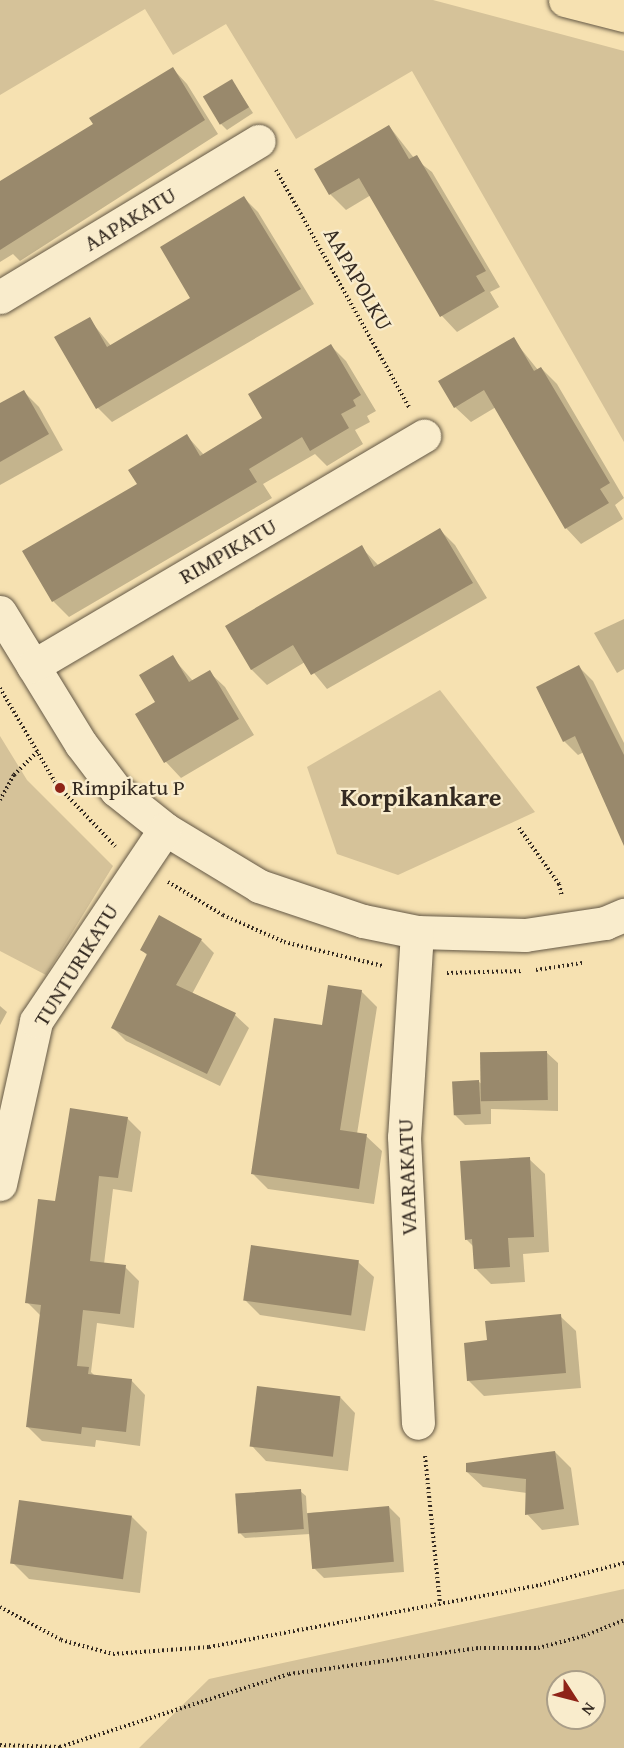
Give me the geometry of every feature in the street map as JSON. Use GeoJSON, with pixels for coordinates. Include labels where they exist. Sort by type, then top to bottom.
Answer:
{"type":"FeatureCollection","features":[{"type":"Feature","properties":{"kind":"main road"},"geometry":{"type":"LineString","coordinates":[[565,0],[624,15]]}},
{"type":"Feature","properties":{"kind":"street","name":"AAPAKATU"},"geometry":{"type":"LineString","coordinates":[[0,297],[260,141]]}},
{"type":"Feature","properties":{"kind":"street","name":"RIMPIKATU"},"geometry":{"type":"LineString","coordinates":[[33,666],[424,436]]}},
{"type":"Feature","properties":{"kind":"street"},"geometry":{"type":"LineString","coordinates":[[0,612],[81,744],[116,790],[165,829],[259,886],[363,921],[417,932],[525,935],[571,928],[624,915]]}},
{"type":"Feature","properties":{"kind":"street","name":"TUNTURIKATU"},"geometry":{"type":"LineString","coordinates":[[0,1184],[36,1021],[165,829]]}},
{"type":"Feature","properties":{"kind":"street","name":"VAARAKATU"},"geometry":{"type":"LineString","coordinates":[[417,932],[404,1137],[418,1423]]}},
{"type":"Feature","properties":{"kind":"path","name":"AAPAPOLKU"},"geometry":{"type":"LineString","coordinates":[[260,141],[363,319],[424,436]]}},
{"type":"Feature","properties":{"kind":"path"},"geometry":{"type":"LineString","coordinates":[[0,800],[14,775],[37,752]]}},
{"type":"Feature","properties":{"kind":"path"},"geometry":{"type":"LineString","coordinates":[[519,828],[559,884],[579,964]]}},
{"type":"Feature","properties":{"kind":"path"},"geometry":{"type":"LineString","coordinates":[[418,1423],[428,1466],[440,1604]]}},
{"type":"Feature","properties":{"kind":"path"},"geometry":{"type":"LineString","coordinates":[[0,1607],[61,1640],[113,1654],[209,1647],[540,1585],[624,1563]]}},
{"type":"Feature","properties":{"kind":"path"},"geometry":{"type":"LineString","coordinates":[[0,1745],[60,1747],[289,1674],[480,1648],[538,1648],[584,1636],[624,1620]]}},
{"type":"Feature","properties":{"kind":"shaded area"},"geometry":{"type":"Polygon","coordinates":[[[0,0],[433,0],[624,51],[624,442],[412,71],[296,139],[226,24],[173,55],[145,9],[0,95],[0,0]]]}},
{"type":"Feature","properties":{"kind":"shaded area"},"geometry":{"type":"Polygon","coordinates":[[[440,690],[535,812],[398,875],[337,854],[307,767],[440,690]]]}},
{"type":"Feature","properties":{"kind":"shaded area"},"geometry":{"type":"Polygon","coordinates":[[[0,736],[27,780],[113,866],[46,975],[0,951],[0,736]]]}},
{"type":"Feature","properties":{"kind":"shaded area"},"geometry":{"type":"Polygon","coordinates":[[[624,1589],[624,1748],[139,1748],[209,1679],[624,1589]]]}},
{"type":"Feature","properties":{"kind":"building"},"geometry":{"type":"Polygon","coordinates":[[[173,67],[205,120],[0,250],[0,181],[93,124],[89,118],[173,67]]]}},
{"type":"Feature","properties":{"kind":"building"},"geometry":{"type":"Polygon","coordinates":[[[232,79],[249,107],[220,125],[203,97],[232,79]]]}},
{"type":"Feature","properties":{"kind":"building"},"geometry":{"type":"Polygon","coordinates":[[[389,125],[409,159],[417,155],[486,271],[476,276],[485,291],[440,317],[359,178],[329,195],[314,169],[389,125]]]}},
{"type":"Feature","properties":{"kind":"building"},"geometry":{"type":"Polygon","coordinates":[[[244,196],[301,289],[96,409],[54,337],[90,317],[107,347],[190,298],[160,247],[244,196]]]}},
{"type":"Feature","properties":{"kind":"building"},"geometry":{"type":"Polygon","coordinates":[[[514,337],[534,371],[541,367],[610,483],[600,489],[609,503],[565,529],[484,390],[454,408],[438,381],[514,337]]]}},
{"type":"Feature","properties":{"kind":"building"},"geometry":{"type":"Polygon","coordinates":[[[331,344],[361,395],[353,400],[356,406],[341,414],[349,428],[310,451],[302,437],[249,469],[257,482],[52,602],[22,551],[137,484],[128,470],[187,434],[200,456],[262,418],[248,394],[331,344]]]}},
{"type":"Feature","properties":{"kind":"building"},"geometry":{"type":"Polygon","coordinates":[[[24,390],[49,434],[0,462],[0,403],[24,390]]]}},
{"type":"Feature","properties":{"kind":"building"},"geometry":{"type":"Polygon","coordinates":[[[440,528],[473,583],[311,675],[293,645],[251,670],[225,626],[362,545],[374,567],[440,528]]]}},
{"type":"Feature","properties":{"kind":"building"},"geometry":{"type":"Polygon","coordinates":[[[173,655],[189,682],[210,670],[239,719],[164,763],[135,714],[155,702],[139,675],[173,655]]]}},
{"type":"Feature","properties":{"kind":"building"},"geometry":{"type":"Polygon","coordinates":[[[579,665],[624,755],[624,846],[575,736],[563,742],[536,687],[579,665]]]}},
{"type":"Feature","properties":{"kind":"building"},"geometry":{"type":"Polygon","coordinates":[[[159,915],[202,939],[176,985],[236,1013],[207,1074],[111,1028],[147,954],[140,950],[159,915]]]}},
{"type":"Feature","properties":{"kind":"building"},"geometry":{"type":"Polygon","coordinates":[[[328,985],[362,990],[340,1130],[367,1134],[359,1189],[251,1174],[274,1018],[322,1025],[328,985]]]}},
{"type":"Feature","properties":{"kind":"building"},"geometry":{"type":"Polygon","coordinates":[[[547,1051],[548,1100],[481,1101],[480,1052],[547,1051]]]}},
{"type":"Feature","properties":{"kind":"building"},"geometry":{"type":"Polygon","coordinates":[[[479,1080],[481,1114],[454,1115],[452,1081],[479,1080]]]}},
{"type":"Feature","properties":{"kind":"building"},"geometry":{"type":"Polygon","coordinates":[[[70,1108],[128,1117],[118,1178],[99,1176],[90,1261],[126,1265],[120,1314],[83,1310],[77,1366],[89,1367],[88,1374],[132,1379],[126,1432],[82,1427],[81,1434],[26,1427],[41,1305],[25,1303],[38,1199],[55,1201],[70,1108]]]}},
{"type":"Feature","properties":{"kind":"building"},"geometry":{"type":"Polygon","coordinates":[[[530,1157],[534,1237],[508,1238],[510,1267],[474,1269],[472,1239],[465,1240],[460,1161],[530,1157]]]}},
{"type":"Feature","properties":{"kind":"building"},"geometry":{"type":"Polygon","coordinates":[[[251,1245],[359,1260],[351,1316],[243,1300],[251,1245]]]}},
{"type":"Feature","properties":{"kind":"building"},"geometry":{"type":"Polygon","coordinates":[[[561,1314],[566,1373],[467,1381],[464,1343],[487,1340],[485,1321],[561,1314]]]}},
{"type":"Feature","properties":{"kind":"building"},"geometry":{"type":"Polygon","coordinates":[[[257,1386],[340,1396],[333,1457],[250,1447],[257,1386]]]}},
{"type":"Feature","properties":{"kind":"building"},"geometry":{"type":"Polygon","coordinates":[[[555,1451],[564,1509],[525,1515],[526,1479],[466,1472],[466,1463],[555,1451]]]}},
{"type":"Feature","properties":{"kind":"building"},"geometry":{"type":"Polygon","coordinates":[[[301,1489],[304,1529],[238,1534],[235,1494],[301,1489]]]}},
{"type":"Feature","properties":{"kind":"building"},"geometry":{"type":"Polygon","coordinates":[[[19,1500],[132,1516],[123,1579],[10,1563],[19,1500]]]}},
{"type":"Feature","properties":{"kind":"building"},"geometry":{"type":"Polygon","coordinates":[[[389,1506],[394,1562],[312,1569],[307,1513],[389,1506]]]}},
{"type":"Feature","properties":{"kind":"place","name":"Rimpikatu P"},"geometry":{"type":"Point","coordinates":[60,788]}},
{"type":"Feature","properties":{"kind":"district","name":"Korpikankare"},"geometry":{"type":"Point","coordinates":[421,797]}}]}
